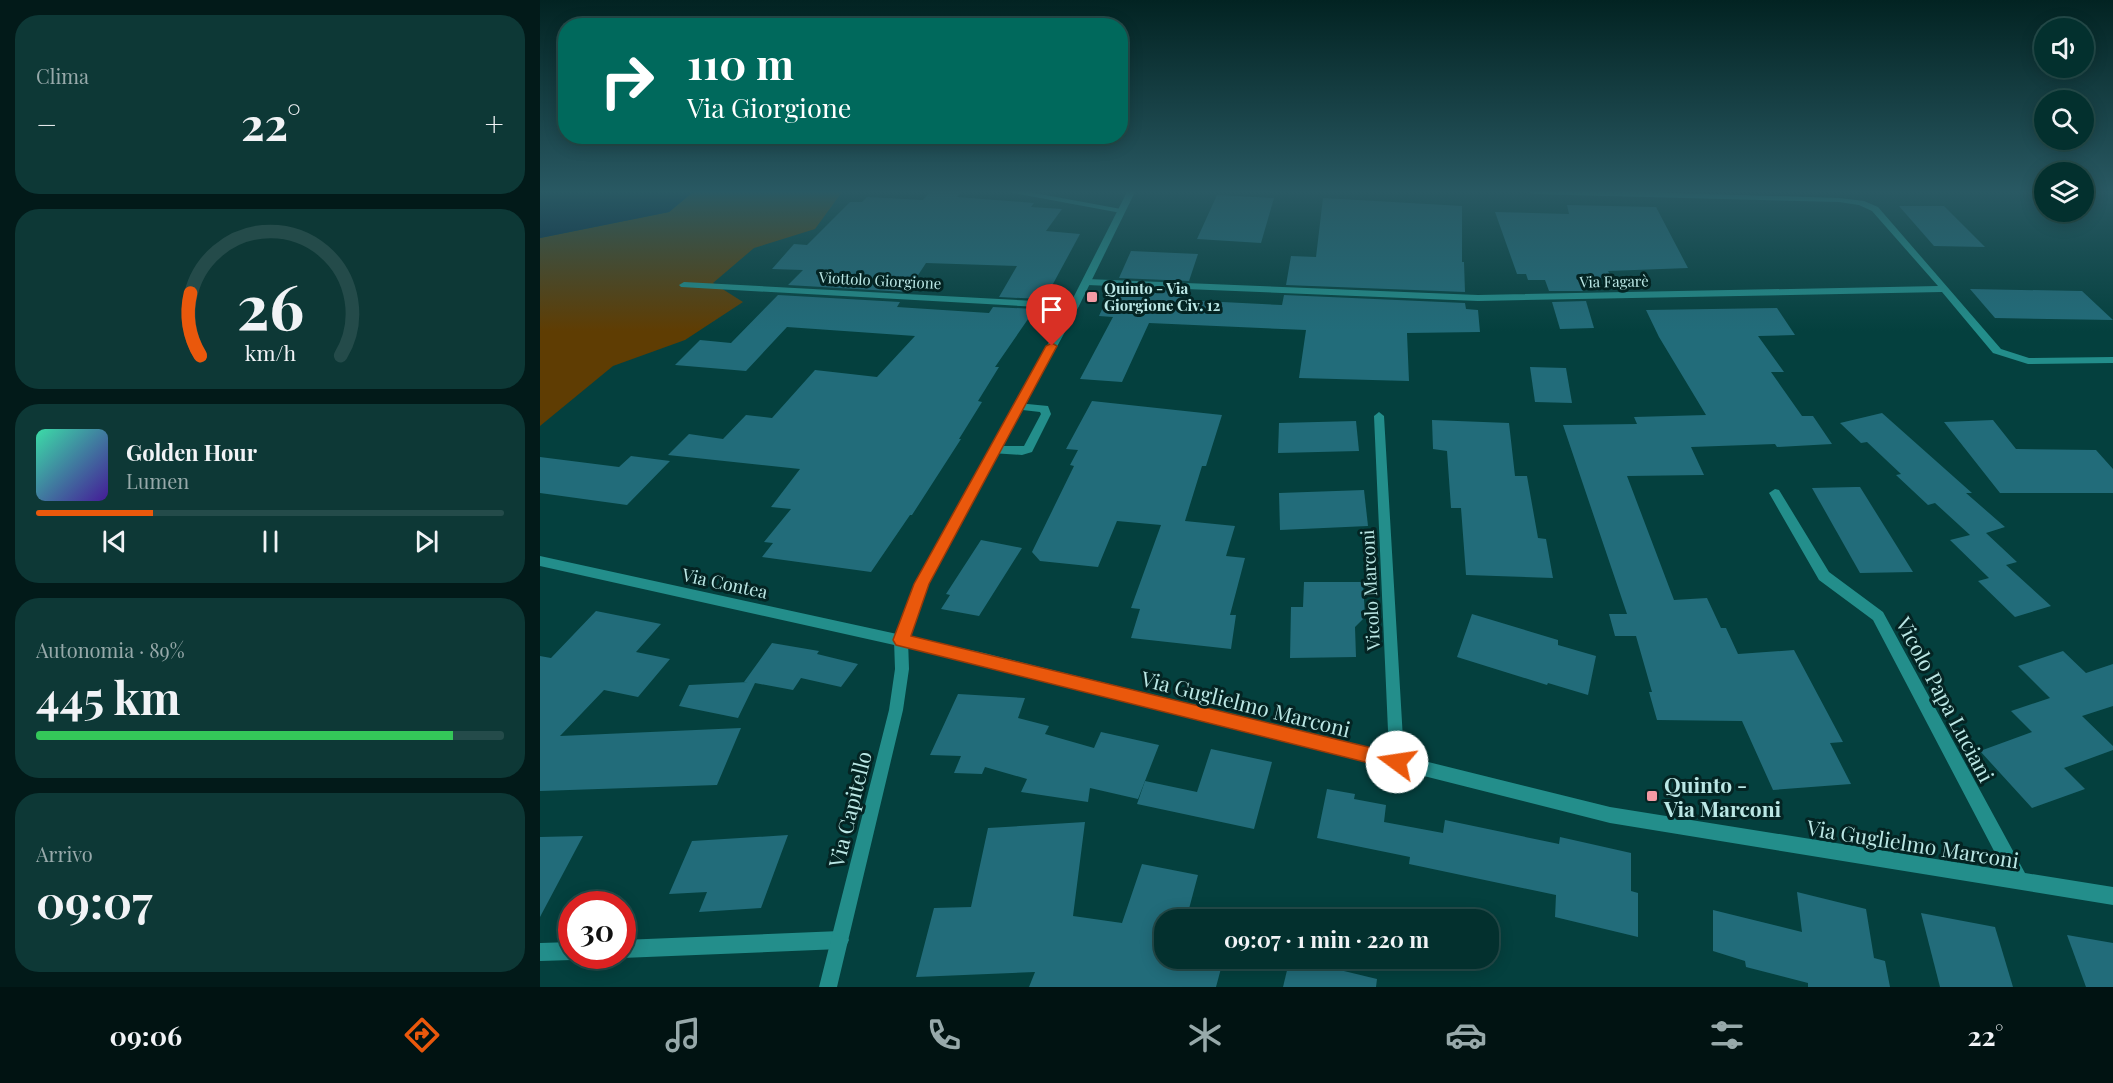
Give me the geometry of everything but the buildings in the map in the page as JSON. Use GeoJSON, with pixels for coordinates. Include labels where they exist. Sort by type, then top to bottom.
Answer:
{"type":"FeatureCollection","features":[{"type":"Feature","properties":{"kind":"street"},"geometry":{"type":"LineString","coordinates":[[901,640],[922,584],[1074,306],[1108,238]]}},
{"type":"Feature","properties":{"kind":"street"},"geometry":{"type":"LineString","coordinates":[[1900,238],[1997,351],[2028,361],[2113,360]]}},
{"type":"Feature","properties":{"kind":"street","name":"Via Fagarè"},"geometry":{"type":"LineString","coordinates":[[1086,282],[1478,298],[1945,289]]}},
{"type":"Feature","properties":{"kind":"street","name":"Viottolo Giorgione"},"geometry":{"type":"LineString","coordinates":[[684,285],[1074,306]]}},
{"type":"Feature","properties":{"kind":"street"},"geometry":{"type":"LineString","coordinates":[[995,450],[1022,451],[1028,449],[1046,414],[1044,409],[1017,408]]}},
{"type":"Feature","properties":{"kind":"street","name":"Vicolo Marconi"},"geometry":{"type":"LineString","coordinates":[[1379,416],[1397,762]]}},
{"type":"Feature","properties":{"kind":"street","name":"Vicolo Papa Luciani"},"geometry":{"type":"LineString","coordinates":[[1775,493],[1824,576],[1878,616],[2020,882]]}},
{"type":"Feature","properties":{"kind":"street","name":"Via Contea"},"geometry":{"type":"LineString","coordinates":[[540,561],[901,640]]}},
{"type":"Feature","properties":{"kind":"street","name":"Via Guglielmo Marconi"},"geometry":{"type":"LineString","coordinates":[[901,640],[1610,815],[2113,896]]}},
{"type":"Feature","properties":{"kind":"street","name":"Via Capitello"},"geometry":{"type":"LineString","coordinates":[[828,987],[896,710],[902,669],[901,640]]}},
{"type":"Feature","properties":{"kind":"street"},"geometry":{"type":"LineString","coordinates":[[636,948],[840,940]]}},
{"type":"Feature","properties":{"kind":"street"},"geometry":{"type":"LineString","coordinates":[[540,952],[558,951]]}},
{"type":"Feature","properties":{"kind":"shaded area"},"geometry":{"type":"Polygon","coordinates":[[[540,238],[786,238],[754,248],[713,283],[743,302],[685,340],[613,366],[540,426],[540,238]]]}},
{"type":"Feature","properties":{"kind":"place","name":"Quinto - Via Giorgione Civ. 12"},"geometry":{"type":"Point","coordinates":[1092,297]}},
{"type":"Feature","properties":{"kind":"place","name":"Quinto - Via Marconi"},"geometry":{"type":"Point","coordinates":[1652,796]}},
{"type":"Feature","properties":{"kind":"route"},"geometry":{"type":"LineString","coordinates":[[1052,346],[922,584],[901,640],[1397,762]]}}]}
